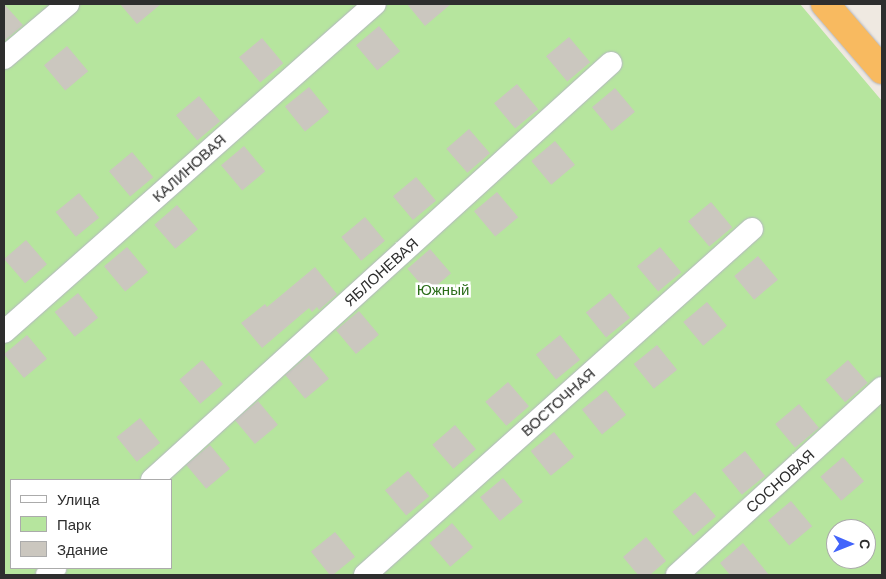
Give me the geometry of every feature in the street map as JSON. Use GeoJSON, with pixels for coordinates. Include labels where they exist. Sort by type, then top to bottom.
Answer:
{"type":"FeatureCollection","features":[{"type":"Feature","properties":{"kind":"highway"},"geometry":{"type":"LineString","coordinates":[[825,4],[882,70]]}},
{"type":"Feature","properties":{"kind":"street"},"geometry":{"type":"LineString","coordinates":[[4,58],[68,4]]}},
{"type":"Feature","properties":{"kind":"street","name":"КАЛИНОВАЯ"},"geometry":{"type":"LineString","coordinates":[[4,332],[375,4]]}},
{"type":"Feature","properties":{"kind":"street","name":"ЯБЛОНЕВАЯ"},"geometry":{"type":"LineString","coordinates":[[153,479],[611,63]]}},
{"type":"Feature","properties":{"kind":"street","name":"ВОСТОЧНАЯ"},"geometry":{"type":"LineString","coordinates":[[365,575],[752,229]]}},
{"type":"Feature","properties":{"kind":"street","name":"СОСНОВАЯ"},"geometry":{"type":"LineString","coordinates":[[677,575],[882,388]]}},
{"type":"Feature","properties":{"kind":"green space","name":"Южный"},"geometry":{"type":"Polygon","coordinates":[[[4,4],[800,4],[882,101],[882,575],[4,575],[4,4]]]}},
{"type":"Feature","properties":{"kind":"building"},"geometry":{"type":"Polygon","coordinates":[[[4,4],[23,25],[4,41],[4,4]]]}},
{"type":"Feature","properties":{"kind":"building"},"geometry":{"type":"Polygon","coordinates":[[[120,4],[161,4],[137,24],[120,4]]]}},
{"type":"Feature","properties":{"kind":"building"},"geometry":{"type":"Polygon","coordinates":[[[407,4],[451,4],[425,26],[407,4]]]}},
{"type":"Feature","properties":{"kind":"building"},"geometry":{"type":"Polygon","coordinates":[[[379,26],[400,51],[377,71],[356,45],[379,26]]]}},
{"type":"Feature","properties":{"kind":"building"},"geometry":{"type":"Polygon","coordinates":[[[569,37],[590,62],[567,82],[546,56],[569,37]]]}},
{"type":"Feature","properties":{"kind":"building"},"geometry":{"type":"Polygon","coordinates":[[[262,38],[283,63],[260,83],[239,57],[262,38]]]}},
{"type":"Feature","properties":{"kind":"building"},"geometry":{"type":"Polygon","coordinates":[[[67,46],[88,71],[65,91],[44,65],[67,46]]]}},
{"type":"Feature","properties":{"kind":"building"},"geometry":{"type":"Polygon","coordinates":[[[517,84],[538,109],[515,129],[494,103],[517,84]]]}},
{"type":"Feature","properties":{"kind":"building"},"geometry":{"type":"Polygon","coordinates":[[[309,87],[329,112],[305,131],[285,107],[309,87]]]}},
{"type":"Feature","properties":{"kind":"building"},"geometry":{"type":"Polygon","coordinates":[[[615,88],[635,112],[612,131],[592,107],[615,88]]]}},
{"type":"Feature","properties":{"kind":"building"},"geometry":{"type":"Polygon","coordinates":[[[199,96],[220,121],[197,141],[176,115],[199,96]]]}},
{"type":"Feature","properties":{"kind":"building"},"geometry":{"type":"Polygon","coordinates":[[[469,129],[490,153],[467,173],[446,149],[469,129]]]}},
{"type":"Feature","properties":{"kind":"building"},"geometry":{"type":"Polygon","coordinates":[[[555,141],[575,165],[551,185],[531,161],[555,141]]]}},
{"type":"Feature","properties":{"kind":"building"},"geometry":{"type":"Polygon","coordinates":[[[244,146],[265,171],[242,191],[221,165],[244,146]]]}},
{"type":"Feature","properties":{"kind":"building"},"geometry":{"type":"Polygon","coordinates":[[[132,152],[153,177],[130,197],[109,171],[132,152]]]}},
{"type":"Feature","properties":{"kind":"building"},"geometry":{"type":"Polygon","coordinates":[[[416,177],[436,201],[413,220],[393,196],[416,177]]]}},
{"type":"Feature","properties":{"kind":"building"},"geometry":{"type":"Polygon","coordinates":[[[497,192],[518,217],[495,237],[474,211],[497,192]]]}},
{"type":"Feature","properties":{"kind":"building"},"geometry":{"type":"Polygon","coordinates":[[[79,193],[99,218],[76,237],[56,212],[79,193]]]}},
{"type":"Feature","properties":{"kind":"building"},"geometry":{"type":"Polygon","coordinates":[[[711,202],[732,227],[709,247],[688,221],[711,202]]]}},
{"type":"Feature","properties":{"kind":"building"},"geometry":{"type":"Polygon","coordinates":[[[177,205],[198,229],[175,249],[154,225],[177,205]]]}},
{"type":"Feature","properties":{"kind":"building"},"geometry":{"type":"Polygon","coordinates":[[[365,217],[385,241],[361,261],[341,237],[365,217]]]}},
{"type":"Feature","properties":{"kind":"building"},"geometry":{"type":"Polygon","coordinates":[[[26,240],[47,264],[25,283],[4,259],[26,240]]]}},
{"type":"Feature","properties":{"kind":"building"},"geometry":{"type":"Polygon","coordinates":[[[127,247],[148,272],[125,292],[104,266],[127,247]]]}},
{"type":"Feature","properties":{"kind":"building"},"geometry":{"type":"Polygon","coordinates":[[[660,247],[681,272],[658,292],[637,266],[660,247]]]}},
{"type":"Feature","properties":{"kind":"building"},"geometry":{"type":"Polygon","coordinates":[[[430,249],[451,273],[428,293],[407,269],[430,249]]]}},
{"type":"Feature","properties":{"kind":"building"},"geometry":{"type":"Polygon","coordinates":[[[758,256],[778,280],[754,300],[734,276],[758,256]]]}},
{"type":"Feature","properties":{"kind":"building"},"geometry":{"type":"Polygon","coordinates":[[[315,267],[337,294],[319,310],[317,307],[312,312],[309,308],[262,348],[241,323],[265,304],[267,307],[315,267]]]}},
{"type":"Feature","properties":{"kind":"building"},"geometry":{"type":"Polygon","coordinates":[[[78,293],[98,318],[75,337],[55,312],[78,293]]]}},
{"type":"Feature","properties":{"kind":"building"},"geometry":{"type":"Polygon","coordinates":[[[610,293],[630,318],[606,337],[586,313],[610,293]]]}},
{"type":"Feature","properties":{"kind":"building"},"geometry":{"type":"Polygon","coordinates":[[[707,302],[727,326],[703,346],[683,322],[707,302]]]}},
{"type":"Feature","properties":{"kind":"building"},"geometry":{"type":"Polygon","coordinates":[[[359,311],[379,335],[356,354],[336,330],[359,311]]]}},
{"type":"Feature","properties":{"kind":"building"},"geometry":{"type":"Polygon","coordinates":[[[27,335],[47,359],[24,378],[4,354],[27,335]]]}},
{"type":"Feature","properties":{"kind":"building"},"geometry":{"type":"Polygon","coordinates":[[[560,335],[580,360],[556,379],[536,355],[560,335]]]}},
{"type":"Feature","properties":{"kind":"building"},"geometry":{"type":"Polygon","coordinates":[[[657,345],[677,370],[654,389],[634,364],[657,345]]]}},
{"type":"Feature","properties":{"kind":"building"},"geometry":{"type":"Polygon","coordinates":[[[309,355],[329,379],[305,399],[285,375],[309,355]]]}},
{"type":"Feature","properties":{"kind":"building"},"geometry":{"type":"Polygon","coordinates":[[[202,360],[223,384],[200,404],[179,380],[202,360]]]}},
{"type":"Feature","properties":{"kind":"building"},"geometry":{"type":"Polygon","coordinates":[[[848,360],[868,383],[845,402],[825,380],[848,360]]]}},
{"type":"Feature","properties":{"kind":"building"},"geometry":{"type":"Polygon","coordinates":[[[508,382],[529,406],[506,426],[485,402],[508,382]]]}},
{"type":"Feature","properties":{"kind":"building"},"geometry":{"type":"Polygon","coordinates":[[[606,390],[626,415],[602,434],[582,410],[606,390]]]}},
{"type":"Feature","properties":{"kind":"building"},"geometry":{"type":"Polygon","coordinates":[[[258,401],[278,425],[255,444],[235,420],[258,401]]]}},
{"type":"Feature","properties":{"kind":"building"},"geometry":{"type":"Polygon","coordinates":[[[799,404],[819,428],[795,448],[775,424],[799,404]]]}},
{"type":"Feature","properties":{"kind":"building"},"geometry":{"type":"Polygon","coordinates":[[[140,418],[160,443],[137,462],[117,437],[140,418]]]}},
{"type":"Feature","properties":{"kind":"building"},"geometry":{"type":"Polygon","coordinates":[[[455,425],[476,449],[453,469],[432,445],[455,425]]]}},
{"type":"Feature","properties":{"kind":"building"},"geometry":{"type":"Polygon","coordinates":[[[554,432],[574,457],[551,476],[531,451],[554,432]]]}},
{"type":"Feature","properties":{"kind":"building"},"geometry":{"type":"Polygon","coordinates":[[[210,445],[230,469],[206,489],[186,465],[210,445]]]}},
{"type":"Feature","properties":{"kind":"building"},"geometry":{"type":"Polygon","coordinates":[[[745,451],[765,476],[742,495],[722,470],[745,451]]]}},
{"type":"Feature","properties":{"kind":"building"},"geometry":{"type":"Polygon","coordinates":[[[843,457],[864,481],[841,501],[820,477],[843,457]]]}},
{"type":"Feature","properties":{"kind":"building"},"geometry":{"type":"Polygon","coordinates":[[[408,471],[429,496],[406,516],[385,490],[408,471]]]}},
{"type":"Feature","properties":{"kind":"building"},"geometry":{"type":"Polygon","coordinates":[[[503,478],[523,502],[500,521],[480,497],[503,478]]]}},
{"type":"Feature","properties":{"kind":"building"},"geometry":{"type":"Polygon","coordinates":[[[695,492],[716,516],[693,536],[672,512],[695,492]]]}},
{"type":"Feature","properties":{"kind":"building"},"geometry":{"type":"Polygon","coordinates":[[[791,501],[812,526],[789,546],[768,520],[791,501]]]}},
{"type":"Feature","properties":{"kind":"building"},"geometry":{"type":"Polygon","coordinates":[[[452,523],[473,547],[450,567],[429,543],[452,523]]]}},
{"type":"Feature","properties":{"kind":"building"},"geometry":{"type":"Polygon","coordinates":[[[335,532],[355,557],[333,575],[330,575],[311,552],[335,532]]]}},
{"type":"Feature","properties":{"kind":"building"},"geometry":{"type":"Polygon","coordinates":[[[646,537],[666,561],[650,575],[638,575],[623,557],[646,537]]]}},
{"type":"Feature","properties":{"kind":"building"},"geometry":{"type":"Polygon","coordinates":[[[743,543],[769,575],[730,575],[720,563],[743,543]]]}}]}
